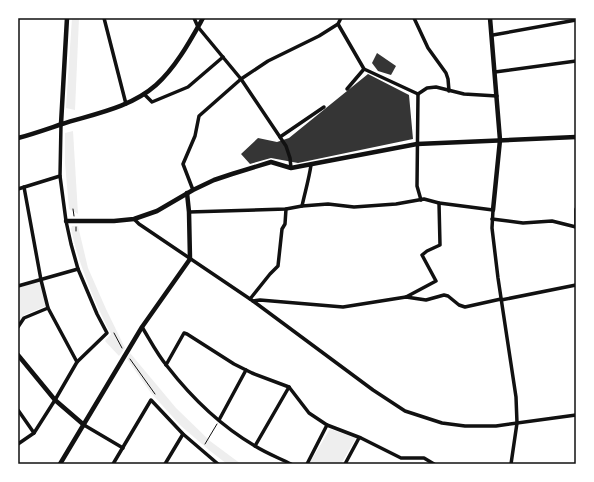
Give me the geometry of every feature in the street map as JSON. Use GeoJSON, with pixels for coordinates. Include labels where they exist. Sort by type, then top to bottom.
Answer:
{"type":"FeatureCollection","features":[{"type":"Feature","properties":{"kind":"street"},"geometry":{"type":"LineString","coordinates":[[18,444],[34,433],[77,362],[107,333],[96,314],[78,269],[66,220],[60,176],[61,124],[68,18]]}},
{"type":"Feature","properties":{"kind":"street"},"geometry":{"type":"LineString","coordinates":[[104,18],[126,104]]}},
{"type":"Feature","properties":{"kind":"street"},"geometry":{"type":"LineString","coordinates":[[194,18],[198,27],[241,78],[286,146],[290,158],[291,168]]}},
{"type":"Feature","properties":{"kind":"street"},"geometry":{"type":"LineString","coordinates":[[18,138],[126,104],[144,94],[156,85],[179,58],[203,18]]}},
{"type":"Feature","properties":{"kind":"street"},"geometry":{"type":"LineString","coordinates":[[193,190],[184,170],[183,164],[195,136],[199,116],[241,78],[268,61],[310,41],[338,24],[341,18]]}},
{"type":"Feature","properties":{"kind":"street"},"geometry":{"type":"LineString","coordinates":[[414,18],[428,48],[446,73],[449,91]]}},
{"type":"Feature","properties":{"kind":"street"},"geometry":{"type":"LineString","coordinates":[[490,18],[493,35],[500,140],[492,219],[501,300],[516,397],[517,423],[512,464]]}},
{"type":"Feature","properties":{"kind":"street"},"geometry":{"type":"LineString","coordinates":[[493,35],[576,20]]}},
{"type":"Feature","properties":{"kind":"street"},"geometry":{"type":"LineString","coordinates":[[338,24],[364,69],[418,94]]}},
{"type":"Feature","properties":{"kind":"street"},"geometry":{"type":"LineString","coordinates":[[144,94],[152,102],[184,89],[207,72],[223,57]]}},
{"type":"Feature","properties":{"kind":"street"},"geometry":{"type":"LineString","coordinates":[[495,72],[576,61]]}},
{"type":"Feature","properties":{"kind":"street"},"geometry":{"type":"LineString","coordinates":[[347,90],[364,69]]}},
{"type":"Feature","properties":{"kind":"street"},"geometry":{"type":"LineString","coordinates":[[418,94],[428,87],[436,87],[474,96],[497,96]]}},
{"type":"Feature","properties":{"kind":"street"},"geometry":{"type":"LineString","coordinates":[[418,94],[417,186],[421,200]]}},
{"type":"Feature","properties":{"kind":"street"},"geometry":{"type":"LineString","coordinates":[[280,137],[324,107]]}},
{"type":"Feature","properties":{"kind":"street"},"geometry":{"type":"LineString","coordinates":[[66,220],[114,221],[134,219],[157,211],[187,193],[214,180],[271,162],[291,168],[417,144],[576,138]]}},
{"type":"Feature","properties":{"kind":"street"},"geometry":{"type":"LineString","coordinates":[[302,206],[306,187],[310,178],[311,165]]}},
{"type":"Feature","properties":{"kind":"street"},"geometry":{"type":"LineString","coordinates":[[18,188],[60,176]]}},
{"type":"Feature","properties":{"kind":"street"},"geometry":{"type":"LineString","coordinates":[[24,187],[41,280],[48,308],[77,362]]}},
{"type":"Feature","properties":{"kind":"street"},"geometry":{"type":"LineString","coordinates":[[60,464],[142,327],[190,259],[187,193]]}},
{"type":"Feature","properties":{"kind":"street"},"geometry":{"type":"LineString","coordinates":[[189,212],[286,209],[328,204],[354,207],[396,204],[424,199],[439,203],[493,210]]}},
{"type":"Feature","properties":{"kind":"street"},"geometry":{"type":"LineString","coordinates":[[406,297],[436,281],[422,255],[440,245],[439,203]]}},
{"type":"Feature","properties":{"kind":"street"},"geometry":{"type":"LineString","coordinates":[[252,300],[270,274],[278,266],[286,209]]}},
{"type":"Feature","properties":{"kind":"street"},"geometry":{"type":"LineString","coordinates":[[492,219],[523,223],[552,221],[576,227],[576,209]]}},
{"type":"Feature","properties":{"kind":"street"},"geometry":{"type":"LineString","coordinates":[[134,219],[139,224],[252,300],[373,390],[405,411],[442,423],[465,426],[496,426],[576,415]]}},
{"type":"Feature","properties":{"kind":"street"},"geometry":{"type":"LineString","coordinates":[[18,286],[78,269]]}},
{"type":"Feature","properties":{"kind":"street"},"geometry":{"type":"LineString","coordinates":[[252,300],[343,307],[406,297],[426,300],[444,295],[448,296],[459,305],[465,307],[576,285]]}},
{"type":"Feature","properties":{"kind":"street"},"geometry":{"type":"LineString","coordinates":[[18,327],[24,318],[48,308]]}},
{"type":"Feature","properties":{"kind":"street"},"geometry":{"type":"LineString","coordinates":[[142,327],[166,365],[184,386],[219,420],[255,446],[290,464]]}},
{"type":"Feature","properties":{"kind":"street"},"geometry":{"type":"LineString","coordinates":[[166,365],[184,333],[246,370],[289,387],[309,413],[327,425],[401,458],[424,458],[434,464]]}},
{"type":"Feature","properties":{"kind":"street"},"geometry":{"type":"LineString","coordinates":[[18,355],[55,400],[84,425],[123,448]]}},
{"type":"Feature","properties":{"kind":"street"},"geometry":{"type":"LineString","coordinates":[[219,420],[246,370]]}},
{"type":"Feature","properties":{"kind":"street"},"geometry":{"type":"LineString","coordinates":[[255,446],[289,387]]}},
{"type":"Feature","properties":{"kind":"street"},"geometry":{"type":"LineString","coordinates":[[113,464],[151,400],[183,434],[217,464]]}},
{"type":"Feature","properties":{"kind":"street"},"geometry":{"type":"LineString","coordinates":[[18,410],[34,433]]}},
{"type":"Feature","properties":{"kind":"street"},"geometry":{"type":"LineString","coordinates":[[307,464],[327,425]]}},
{"type":"Feature","properties":{"kind":"street"},"geometry":{"type":"LineString","coordinates":[[164,464],[183,434]]}},
{"type":"Feature","properties":{"kind":"street"},"geometry":{"type":"LineString","coordinates":[[345,464],[359,438]]}},
{"type":"Feature","properties":{"kind":"path"},"geometry":{"type":"LineString","coordinates":[[73,209],[74,218]]}},
{"type":"Feature","properties":{"kind":"path"},"geometry":{"type":"LineString","coordinates":[[75,225],[76,231]]}},
{"type":"Feature","properties":{"kind":"path"},"geometry":{"type":"LineString","coordinates":[[114,333],[124,351]]}},
{"type":"Feature","properties":{"kind":"path"},"geometry":{"type":"LineString","coordinates":[[130,360],[155,394]]}},
{"type":"Feature","properties":{"kind":"path"},"geometry":{"type":"LineString","coordinates":[[205,444],[219,420]]}},
{"type":"Feature","properties":{"kind":"shaded area"},"geometry":{"type":"Polygon","coordinates":[[[72,18],[79,18],[75,110],[66,108],[72,18]]]}},
{"type":"Feature","properties":{"kind":"shaded area"},"geometry":{"type":"Polygon","coordinates":[[[73,131],[78,214],[69,209],[65,163],[65,133],[73,131]]]}},
{"type":"Feature","properties":{"kind":"shaded area"},"geometry":{"type":"Polygon","coordinates":[[[72,226],[78,226],[88,268],[125,348],[119,356],[105,341],[111,334],[99,310],[83,269],[74,242],[71,229],[72,226]]]}},
{"type":"Feature","properties":{"kind":"shaded area"},"geometry":{"type":"Polygon","coordinates":[[[40,281],[46,306],[24,315],[18,324],[18,288],[40,281]]]}},
{"type":"Feature","properties":{"kind":"shaded area"},"geometry":{"type":"Polygon","coordinates":[[[130,353],[176,408],[210,441],[241,464],[227,464],[181,426],[151,393],[127,359],[130,353]]]}},
{"type":"Feature","properties":{"kind":"shaded area"},"geometry":{"type":"Polygon","coordinates":[[[330,429],[356,438],[341,464],[309,464],[330,429]]]}},
{"type":"Feature","properties":{"kind":"building"},"geometry":{"type":"Polygon","coordinates":[[[377,53],[396,66],[391,75],[378,71],[372,63],[377,53]]]}},
{"type":"Feature","properties":{"kind":"building"},"geometry":{"type":"Polygon","coordinates":[[[368,74],[409,95],[413,139],[298,163],[271,158],[250,164],[241,154],[258,138],[277,142],[289,138],[368,74]]]}}]}
